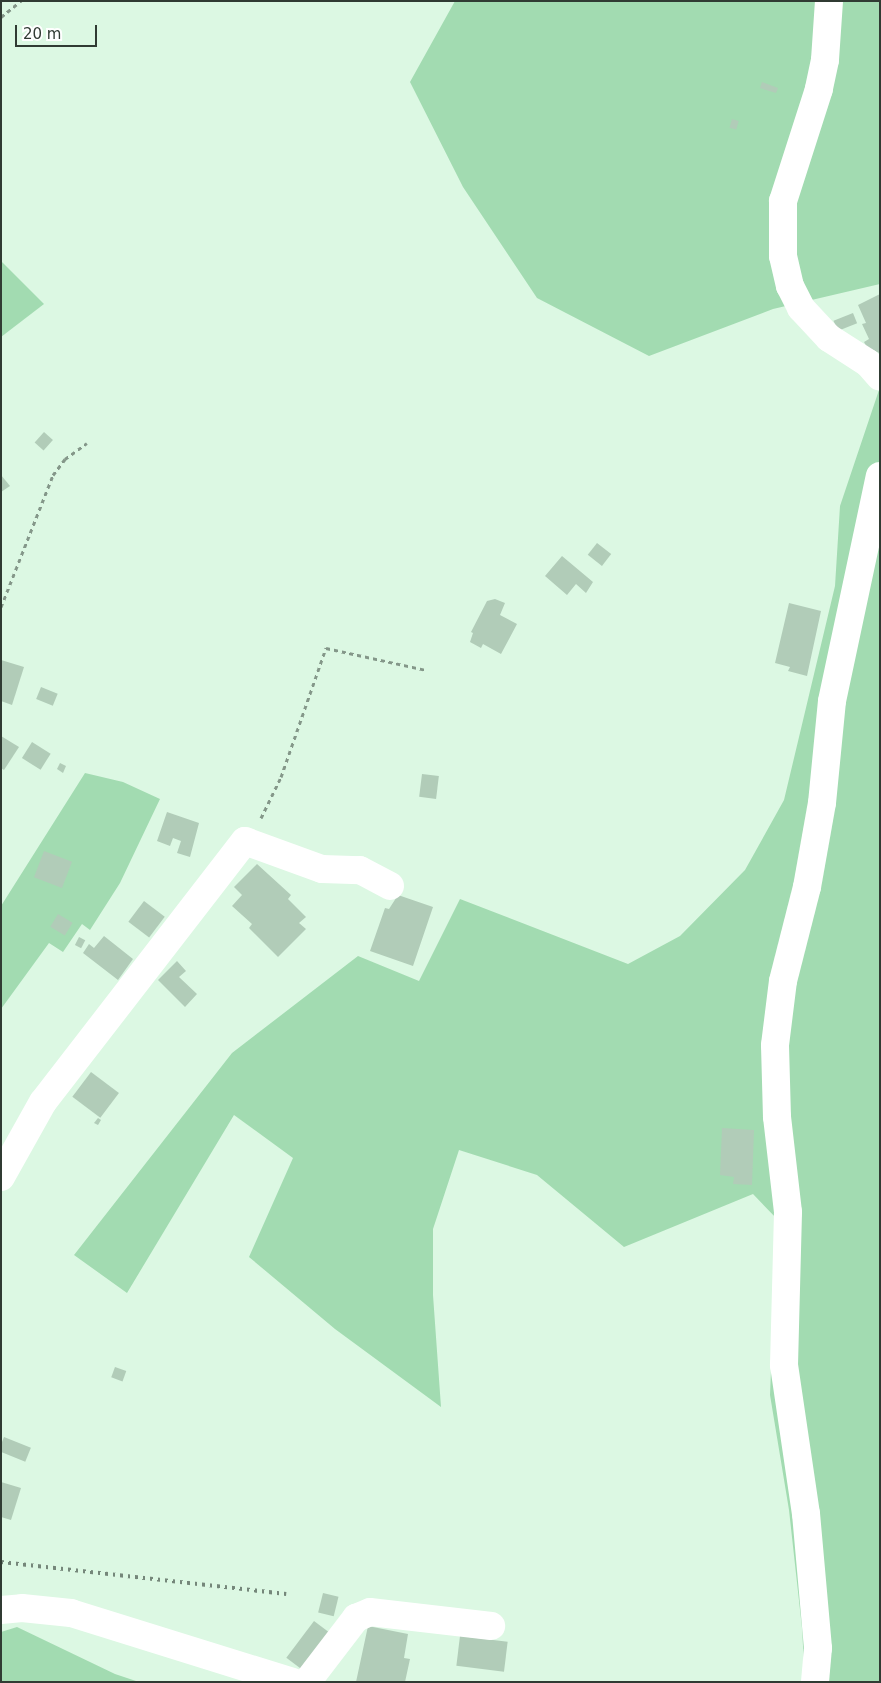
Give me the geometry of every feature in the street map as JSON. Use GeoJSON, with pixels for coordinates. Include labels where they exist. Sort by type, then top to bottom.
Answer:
{"type":"FeatureCollection","features":[{"type":"Feature","properties":{"kind":"street"},"geometry":{"type":"LineString","coordinates":[[829,1],[825,60],[819,89],[783,202],[783,256],[790,286],[801,308],[829,338],[868,364],[880,377]]}},
{"type":"Feature","properties":{"kind":"street"},"geometry":{"type":"LineString","coordinates":[[815,1682],[818,1648],[806,1514],[784,1365],[788,1212],[776,1109],[776,1046],[783,981],[807,886],[822,804],[832,701],[880,476]]}},
{"type":"Feature","properties":{"kind":"street"},"geometry":{"type":"LineString","coordinates":[[1,1177],[43,1102],[244,841],[322,869],[360,870],[390,886]]}},
{"type":"Feature","properties":{"kind":"street"},"geometry":{"type":"LineString","coordinates":[[1,1610],[22,1608],[71,1614],[293,1682]]}},
{"type":"Feature","properties":{"kind":"street"},"geometry":{"type":"LineString","coordinates":[[307,1682],[356,1618],[370,1612],[492,1626]]}},
{"type":"Feature","properties":{"kind":"path"},"geometry":{"type":"LineString","coordinates":[[1,17],[21,1]]}},
{"type":"Feature","properties":{"kind":"path"},"geometry":{"type":"LineString","coordinates":[[1,607],[54,475],[65,459],[87,444]]}},
{"type":"Feature","properties":{"kind":"path"},"geometry":{"type":"LineString","coordinates":[[244,841],[260,819],[281,777],[326,648],[426,670]]}},
{"type":"Feature","properties":{"kind":"green space"},"geometry":{"type":"Polygon","coordinates":[[[455,1],[880,1],[880,284],[773,309],[649,356],[537,298],[463,187],[410,82],[455,1]]]}},
{"type":"Feature","properties":{"kind":"green space"},"geometry":{"type":"Polygon","coordinates":[[[1,261],[44,304],[1,337],[1,261]]]}},
{"type":"Feature","properties":{"kind":"green space"},"geometry":{"type":"Polygon","coordinates":[[[880,387],[880,1682],[805,1682],[802,1628],[789,1510],[770,1395],[777,1219],[753,1194],[624,1247],[537,1175],[459,1150],[433,1229],[433,1295],[441,1407],[335,1329],[249,1257],[293,1158],[234,1115],[127,1293],[74,1255],[232,1053],[358,956],[419,981],[460,899],[628,964],[680,936],[745,870],[784,800],[835,586],[840,506],[880,387]]]}},
{"type":"Feature","properties":{"kind":"green space"},"geometry":{"type":"Polygon","coordinates":[[[85,773],[123,782],[160,799],[120,883],[90,930],[82,924],[63,952],[49,943],[1,1009],[1,906],[85,773]]]}},
{"type":"Feature","properties":{"kind":"green space"},"geometry":{"type":"Polygon","coordinates":[[[17,1627],[115,1674],[139,1682],[1,1682],[1,1632],[17,1627]]]}},
{"type":"Feature","properties":{"kind":"building"},"geometry":{"type":"Polygon","coordinates":[[[762,82],[778,88],[776,93],[760,88],[762,82]]]}},
{"type":"Feature","properties":{"kind":"building"},"geometry":{"type":"Polygon","coordinates":[[[732,119],[739,121],[736,130],[730,128],[732,119]]]}},
{"type":"Feature","properties":{"kind":"building"},"geometry":{"type":"Polygon","coordinates":[[[880,294],[880,355],[878,352],[871,355],[864,342],[869,339],[862,324],[866,323],[858,305],[880,294]]]}},
{"type":"Feature","properties":{"kind":"building"},"geometry":{"type":"Polygon","coordinates":[[[853,313],[857,323],[838,331],[834,321],[853,313]]]}},
{"type":"Feature","properties":{"kind":"building"},"geometry":{"type":"Polygon","coordinates":[[[44,432],[53,440],[44,450],[35,442],[44,432]]]}},
{"type":"Feature","properties":{"kind":"building"},"geometry":{"type":"Polygon","coordinates":[[[1,475],[10,486],[1,492],[1,475]]]}},
{"type":"Feature","properties":{"kind":"building"},"geometry":{"type":"Polygon","coordinates":[[[597,543],[611,554],[602,566],[588,555],[597,543]]]}},
{"type":"Feature","properties":{"kind":"building"},"geometry":{"type":"Polygon","coordinates":[[[562,556],[593,582],[586,593],[576,584],[567,595],[545,576],[562,556]]]}},
{"type":"Feature","properties":{"kind":"building"},"geometry":{"type":"Polygon","coordinates":[[[495,599],[505,603],[500,615],[517,624],[501,654],[483,644],[481,648],[470,642],[473,633],[471,632],[487,601],[495,599]]]}},
{"type":"Feature","properties":{"kind":"building"},"geometry":{"type":"Polygon","coordinates":[[[789,603],[821,611],[807,676],[788,671],[790,667],[775,663],[789,603]]]}},
{"type":"Feature","properties":{"kind":"building"},"geometry":{"type":"Polygon","coordinates":[[[1,660],[24,667],[12,705],[1,701],[1,660]]]}},
{"type":"Feature","properties":{"kind":"building"},"geometry":{"type":"Polygon","coordinates":[[[41,687],[58,694],[53,706],[36,699],[41,687]]]}},
{"type":"Feature","properties":{"kind":"building"},"geometry":{"type":"Polygon","coordinates":[[[1,736],[19,747],[4,770],[1,768],[1,736]]]}},
{"type":"Feature","properties":{"kind":"building"},"geometry":{"type":"Polygon","coordinates":[[[32,742],[51,754],[41,770],[22,758],[32,742]]]}},
{"type":"Feature","properties":{"kind":"building"},"geometry":{"type":"Polygon","coordinates":[[[60,763],[66,766],[63,773],[57,769],[60,763]]]}},
{"type":"Feature","properties":{"kind":"building"},"geometry":{"type":"Polygon","coordinates":[[[422,774],[439,776],[436,799],[419,797],[422,774]]]}},
{"type":"Feature","properties":{"kind":"building"},"geometry":{"type":"Polygon","coordinates":[[[167,812],[199,823],[190,857],[177,853],[181,841],[173,838],[170,846],[157,841],[167,812]]]}},
{"type":"Feature","properties":{"kind":"building"},"geometry":{"type":"Polygon","coordinates":[[[44,851],[72,862],[62,888],[34,877],[44,851]]]}},
{"type":"Feature","properties":{"kind":"building"},"geometry":{"type":"Polygon","coordinates":[[[257,864],[291,895],[288,899],[306,917],[299,923],[306,929],[278,957],[249,928],[252,924],[232,906],[242,895],[234,887],[257,864]]]}},
{"type":"Feature","properties":{"kind":"building"},"geometry":{"type":"Polygon","coordinates":[[[398,895],[433,907],[413,966],[370,951],[385,908],[389,909],[398,895]]]}},
{"type":"Feature","properties":{"kind":"building"},"geometry":{"type":"Polygon","coordinates":[[[144,901],[165,917],[149,937],[128,922],[144,901]]]}},
{"type":"Feature","properties":{"kind":"building"},"geometry":{"type":"Polygon","coordinates":[[[58,914],[73,923],[65,936],[50,927],[58,914]]]}},
{"type":"Feature","properties":{"kind":"building"},"geometry":{"type":"Polygon","coordinates":[[[104,936],[133,959],[118,980],[83,953],[89,944],[94,948],[104,936]]]}},
{"type":"Feature","properties":{"kind":"building"},"geometry":{"type":"Polygon","coordinates":[[[79,937],[85,940],[81,948],[75,945],[79,937]]]}},
{"type":"Feature","properties":{"kind":"building"},"geometry":{"type":"Polygon","coordinates":[[[177,961],[186,971],[179,977],[197,994],[185,1007],[158,980],[177,961]]]}},
{"type":"Feature","properties":{"kind":"building"},"geometry":{"type":"Polygon","coordinates":[[[91,1072],[119,1093],[100,1118],[72,1097],[91,1072]]]}},
{"type":"Feature","properties":{"kind":"building"},"geometry":{"type":"Polygon","coordinates":[[[98,1118],[101,1120],[98,1125],[94,1123],[98,1118]]]}},
{"type":"Feature","properties":{"kind":"building"},"geometry":{"type":"Polygon","coordinates":[[[722,1128],[754,1130],[752,1185],[733,1184],[734,1177],[720,1175],[722,1128]]]}},
{"type":"Feature","properties":{"kind":"building"},"geometry":{"type":"Polygon","coordinates":[[[115,1367],[126,1371],[123,1381],[111,1377],[115,1367]]]}},
{"type":"Feature","properties":{"kind":"building"},"geometry":{"type":"Polygon","coordinates":[[[4,1437],[31,1448],[25,1462],[1,1452],[4,1437]]]}},
{"type":"Feature","properties":{"kind":"building"},"geometry":{"type":"Polygon","coordinates":[[[1,1482],[21,1488],[11,1520],[1,1517],[1,1482]]]}},
{"type":"Feature","properties":{"kind":"building"},"geometry":{"type":"Polygon","coordinates":[[[323,1593],[339,1597],[334,1616],[318,1612],[323,1593]]]}},
{"type":"Feature","properties":{"kind":"building"},"geometry":{"type":"Polygon","coordinates":[[[314,1621],[334,1636],[306,1673],[286,1658],[314,1621]]]}},
{"type":"Feature","properties":{"kind":"building"},"geometry":{"type":"Polygon","coordinates":[[[368,1626],[408,1634],[404,1658],[410,1659],[405,1682],[356,1682],[368,1626]]]}},
{"type":"Feature","properties":{"kind":"building"},"geometry":{"type":"Polygon","coordinates":[[[460,1636],[508,1642],[504,1672],[456,1666],[460,1636]]]}},
{"type":"Feature","properties":{"kind":"railway"},"geometry":{"type":"LineString","coordinates":[[1,1562],[286,1594]]}}]}
